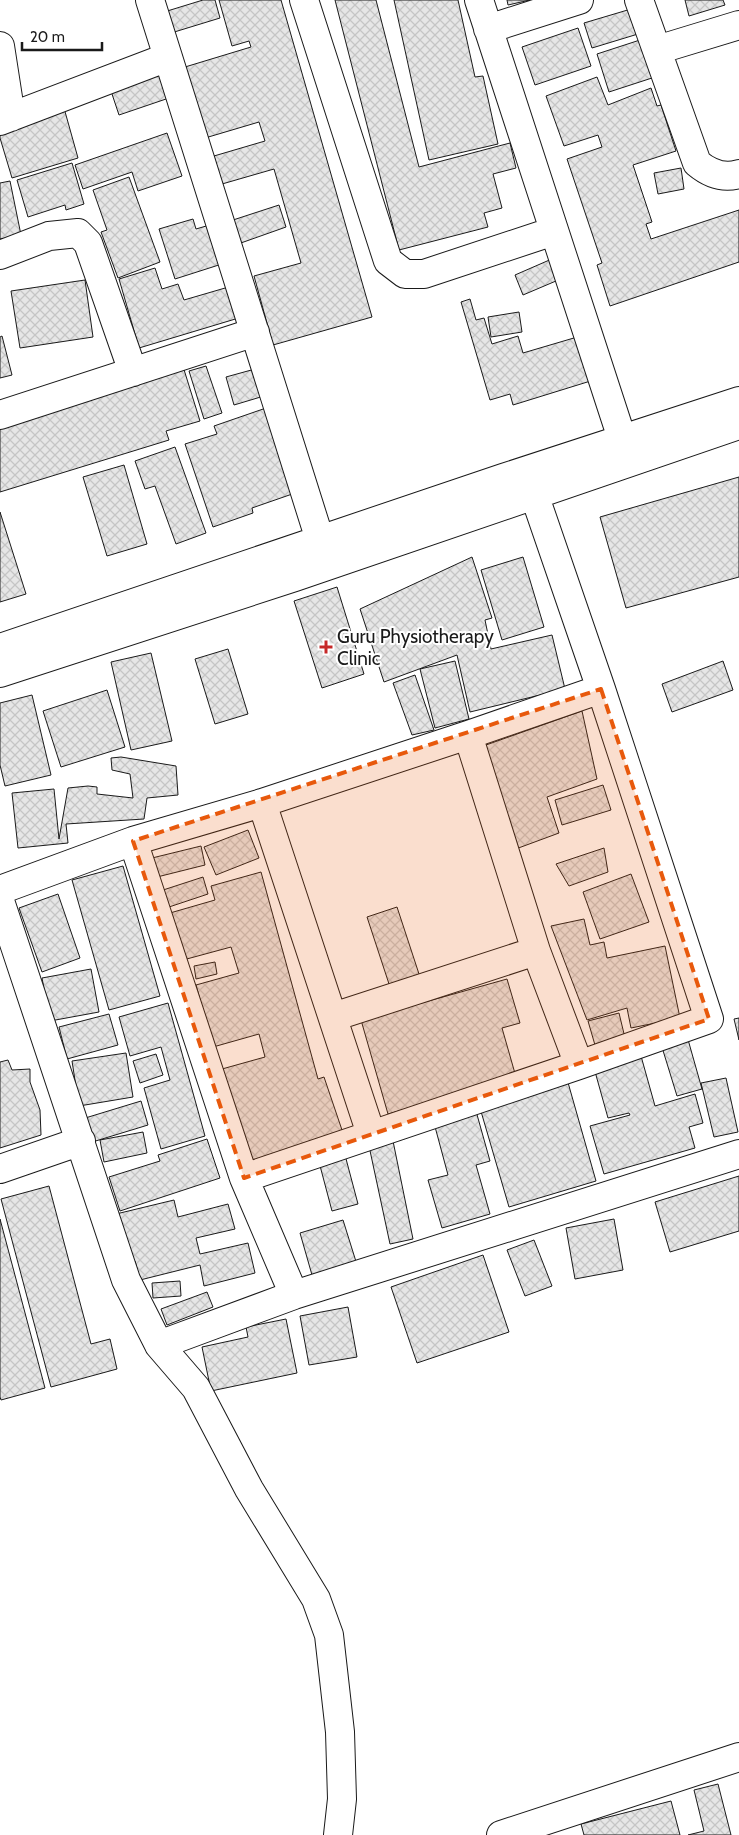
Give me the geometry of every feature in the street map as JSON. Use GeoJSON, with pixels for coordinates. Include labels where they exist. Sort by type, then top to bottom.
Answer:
{"type":"FeatureCollection","features":[{"type":"Feature","properties":{"kind":"street"},"geometry":{"type":"LineString","coordinates":[[150,0],[320,540]]}},
{"type":"Feature","properties":{"kind":"street"},"geometry":{"type":"LineString","coordinates":[[304,0],[388,261],[405,274],[424,274],[554,231]]}},
{"type":"Feature","properties":{"kind":"street"},"geometry":{"type":"LineString","coordinates":[[479,0],[626,451]]}},
{"type":"Feature","properties":{"kind":"street"},"geometry":{"type":"LineString","coordinates":[[488,29],[579,0]]}},
{"type":"Feature","properties":{"kind":"street"},"geometry":{"type":"LineString","coordinates":[[639,0],[697,163],[708,172],[731,177],[739,174]]}},
{"type":"Feature","properties":{"kind":"street"},"geometry":{"type":"LineString","coordinates":[[657,50],[739,25]]}},
{"type":"Feature","properties":{"kind":"street"},"geometry":{"type":"LineString","coordinates":[[0,46],[6,119],[168,57]]}},
{"type":"Feature","properties":{"kind":"street"},"geometry":{"type":"LineString","coordinates":[[0,255],[50,236],[78,233],[88,243],[133,372]]}},
{"type":"Feature","properties":{"kind":"street"},"geometry":{"type":"LineString","coordinates":[[0,415],[255,332]]}},
{"type":"Feature","properties":{"kind":"street"},"geometry":{"type":"LineString","coordinates":[[0,673],[295,577],[534,494],[739,401]]}},
{"type":"Feature","properties":{"kind":"street"},"geometry":{"type":"LineString","coordinates":[[0,648],[320,540],[626,451],[739,425]]}},
{"type":"Feature","properties":{"kind":"street"},"geometry":{"type":"LineString","coordinates":[[244,1178],[580,1065],[709,1019],[534,494]]}},
{"type":"Feature","properties":{"kind":"street"},"geometry":{"type":"LineString","coordinates":[[0,890],[133,841],[262,802],[468,735],[600,689]]}},
{"type":"Feature","properties":{"kind":"street"},"geometry":{"type":"LineString","coordinates":[[468,735],[536,951],[580,1065]]}},
{"type":"Feature","properties":{"kind":"street"},"geometry":{"type":"LineString","coordinates":[[262,802],[371,1134]]}},
{"type":"Feature","properties":{"kind":"street"},"geometry":{"type":"LineString","coordinates":[[133,841],[244,1178],[294,1295]]}},
{"type":"Feature","properties":{"kind":"street"},"geometry":{"type":"LineString","coordinates":[[0,900],[126,1280],[159,1345],[196,1388],[250,1489],[320,1608],[329,1635],[340,1732],[342,1799],[338,1835]]}},
{"type":"Feature","properties":{"kind":"street"},"geometry":{"type":"LineString","coordinates":[[333,1017],[536,951]]}},
{"type":"Feature","properties":{"kind":"street"},"geometry":{"type":"LineString","coordinates":[[0,1169],[81,1141]]}},
{"type":"Feature","properties":{"kind":"street"},"geometry":{"type":"LineString","coordinates":[[159,1345],[294,1295],[739,1154]]}},
{"type":"Feature","properties":{"kind":"street"},"geometry":{"type":"LineString","coordinates":[[501,1835],[739,1757]]}},
{"type":"Feature","properties":{"kind":"highlighted area"},"geometry":{"type":"Polygon","coordinates":[[[601,689],[709,1019],[244,1178],[133,841],[601,689]]]}},
{"type":"Feature","properties":{"kind":"building"},"geometry":{"type":"Polygon","coordinates":[[[203,0],[215,0],[220,18],[171,33],[164,12],[203,0]]]}},
{"type":"Feature","properties":{"kind":"building"},"geometry":{"type":"Polygon","coordinates":[[[219,0],[281,0],[372,317],[273,345],[254,276],[301,263],[274,169],[222,184],[214,156],[265,141],[259,122],[205,138],[185,67],[251,47],[249,41],[232,46],[219,0]]]}},
{"type":"Feature","properties":{"kind":"building"},"geometry":{"type":"Polygon","coordinates":[[[335,0],[376,0],[419,167],[510,143],[516,168],[493,174],[502,208],[484,213],[488,227],[399,250],[335,0]]]}},
{"type":"Feature","properties":{"kind":"building"},"geometry":{"type":"Polygon","coordinates":[[[394,0],[458,0],[475,77],[483,76],[498,144],[429,160],[394,0]]]}},
{"type":"Feature","properties":{"kind":"building"},"geometry":{"type":"Polygon","coordinates":[[[507,0],[530,0],[508,5],[507,0]]]}},
{"type":"Feature","properties":{"kind":"building"},"geometry":{"type":"Polygon","coordinates":[[[685,0],[723,0],[725,5],[689,16],[685,0]]]}},
{"type":"Feature","properties":{"kind":"building"},"geometry":{"type":"Polygon","coordinates":[[[631,9],[638,34],[592,48],[584,23],[631,9]]]}},
{"type":"Feature","properties":{"kind":"building"},"geometry":{"type":"Polygon","coordinates":[[[578,28],[591,66],[535,85],[522,47],[578,28]]]}},
{"type":"Feature","properties":{"kind":"building"},"geometry":{"type":"Polygon","coordinates":[[[643,39],[655,77],[609,92],[597,54],[643,39]]]}},
{"type":"Feature","properties":{"kind":"building"},"geometry":{"type":"Polygon","coordinates":[[[160,68],[169,98],[119,115],[109,85],[160,68]]]}},
{"type":"Feature","properties":{"kind":"building"},"geometry":{"type":"Polygon","coordinates":[[[597,77],[608,105],[651,88],[657,106],[661,105],[676,151],[633,165],[652,222],[646,224],[651,239],[739,210],[739,262],[610,306],[597,265],[602,263],[567,159],[602,147],[598,135],[564,146],[546,96],[597,77]]]}},
{"type":"Feature","properties":{"kind":"building"},"geometry":{"type":"Polygon","coordinates":[[[64,108],[78,158],[12,178],[0,138],[0,127],[64,108]]]}},
{"type":"Feature","properties":{"kind":"building"},"geometry":{"type":"Polygon","coordinates":[[[167,133],[182,176],[138,191],[132,172],[83,189],[75,165],[167,133]]]}},
{"type":"Feature","properties":{"kind":"building"},"geometry":{"type":"Polygon","coordinates":[[[72,163],[84,204],[66,210],[65,205],[28,217],[17,180],[72,163]]]}},
{"type":"Feature","properties":{"kind":"building"},"geometry":{"type":"Polygon","coordinates":[[[681,168],[684,189],[658,194],[654,173],[681,168]]]}},
{"type":"Feature","properties":{"kind":"building"},"geometry":{"type":"Polygon","coordinates":[[[129,177],[160,262],[118,278],[101,232],[107,230],[93,190],[129,177]]]}},
{"type":"Feature","properties":{"kind":"building"},"geometry":{"type":"Polygon","coordinates":[[[10,181],[21,235],[0,239],[0,183],[10,181]]]}},
{"type":"Feature","properties":{"kind":"building"},"geometry":{"type":"Polygon","coordinates":[[[279,205],[286,227],[238,244],[230,221],[279,205]]]}},
{"type":"Feature","properties":{"kind":"building"},"geometry":{"type":"Polygon","coordinates":[[[193,219],[196,229],[213,224],[225,263],[175,279],[159,229],[193,219]]]}},
{"type":"Feature","properties":{"kind":"building"},"geometry":{"type":"Polygon","coordinates":[[[554,258],[563,278],[523,295],[515,275],[554,258]]]}},
{"type":"Feature","properties":{"kind":"building"},"geometry":{"type":"Polygon","coordinates":[[[155,268],[162,289],[178,284],[184,300],[232,286],[242,317],[139,348],[119,279],[155,268]]]}},
{"type":"Feature","properties":{"kind":"building"},"geometry":{"type":"Polygon","coordinates":[[[85,280],[93,337],[20,348],[11,291],[85,280]]]}},
{"type":"Feature","properties":{"kind":"building"},"geometry":{"type":"Polygon","coordinates":[[[470,299],[476,320],[484,318],[492,344],[518,336],[523,353],[584,335],[597,379],[513,405],[510,394],[490,400],[461,302],[470,299]]]}},
{"type":"Feature","properties":{"kind":"building"},"geometry":{"type":"Polygon","coordinates":[[[519,312],[522,332],[491,337],[488,317],[519,312]]]}},
{"type":"Feature","properties":{"kind":"building"},"geometry":{"type":"Polygon","coordinates":[[[2,336],[12,375],[0,378],[0,337],[2,336]]]}},
{"type":"Feature","properties":{"kind":"building"},"geometry":{"type":"Polygon","coordinates":[[[181,360],[200,421],[166,431],[169,440],[0,492],[0,426],[181,360]]]}},
{"type":"Feature","properties":{"kind":"building"},"geometry":{"type":"Polygon","coordinates":[[[206,366],[222,413],[204,419],[189,371],[206,366]]]}},
{"type":"Feature","properties":{"kind":"building"},"geometry":{"type":"Polygon","coordinates":[[[255,369],[264,396],[234,405],[226,377],[255,369]]]}},
{"type":"Feature","properties":{"kind":"building"},"geometry":{"type":"Polygon","coordinates":[[[269,407],[298,492],[252,508],[253,513],[213,527],[185,444],[217,434],[214,426],[269,407]]]}},
{"type":"Feature","properties":{"kind":"building"},"geometry":{"type":"Polygon","coordinates":[[[175,447],[206,533],[176,544],[155,486],[145,489],[135,461],[175,447]]]}},
{"type":"Feature","properties":{"kind":"building"},"geometry":{"type":"Polygon","coordinates":[[[124,465],[147,544],[107,556],[83,477],[124,465]]]}},
{"type":"Feature","properties":{"kind":"building"},"geometry":{"type":"Polygon","coordinates":[[[739,477],[739,577],[626,608],[600,517],[739,477]]]}},
{"type":"Feature","properties":{"kind":"building"},"geometry":{"type":"Polygon","coordinates":[[[0,512],[26,594],[0,602],[0,512]]]}},
{"type":"Feature","properties":{"kind":"building"},"geometry":{"type":"Polygon","coordinates":[[[472,557],[492,618],[485,620],[491,649],[552,635],[565,689],[470,712],[457,655],[384,682],[360,609],[472,557]]]}},
{"type":"Feature","properties":{"kind":"building"},"geometry":{"type":"Polygon","coordinates":[[[523,557],[544,627],[502,640],[481,570],[523,557]]]}},
{"type":"Feature","properties":{"kind":"building"},"geometry":{"type":"Polygon","coordinates":[[[337,587],[364,674],[322,688],[294,601],[337,587]]]}},
{"type":"Feature","properties":{"kind":"building"},"geometry":{"type":"Polygon","coordinates":[[[228,649],[248,714],[215,724],[195,659],[228,649]]]}},
{"type":"Feature","properties":{"kind":"building"},"geometry":{"type":"Polygon","coordinates":[[[151,653],[172,741],[131,750],[111,662],[151,653]]]}},
{"type":"Feature","properties":{"kind":"building"},"geometry":{"type":"Polygon","coordinates":[[[455,661],[469,719],[435,728],[420,669],[455,661]]]}},
{"type":"Feature","properties":{"kind":"building"},"geometry":{"type":"Polygon","coordinates":[[[723,661],[733,690],[672,712],[662,684],[723,661]]]}},
{"type":"Feature","properties":{"kind":"building"},"geometry":{"type":"Polygon","coordinates":[[[415,675],[434,730],[412,735],[393,683],[415,675]]]}},
{"type":"Feature","properties":{"kind":"building"},"geometry":{"type":"Polygon","coordinates":[[[107,690],[125,747],[61,767],[43,711],[107,690]]]}},
{"type":"Feature","properties":{"kind":"building"},"geometry":{"type":"Polygon","coordinates":[[[32,695],[51,775],[5,786],[0,765],[0,703],[32,695]]]}},
{"type":"Feature","properties":{"kind":"building"},"geometry":{"type":"Polygon","coordinates":[[[582,711],[597,779],[547,797],[559,833],[513,850],[486,745],[582,711]]]}},
{"type":"Feature","properties":{"kind":"building"},"geometry":{"type":"Polygon","coordinates":[[[121,757],[176,766],[178,795],[147,798],[144,819],[66,824],[68,843],[18,848],[12,793],[54,789],[59,839],[68,788],[97,787],[97,794],[133,798],[130,774],[112,770],[111,758],[121,757]]]}},
{"type":"Feature","properties":{"kind":"building"},"geometry":{"type":"Polygon","coordinates":[[[603,785],[611,810],[562,825],[555,800],[603,785]]]}},
{"type":"Feature","properties":{"kind":"building"},"geometry":{"type":"Polygon","coordinates":[[[248,830],[259,858],[216,875],[204,847],[248,830]]]}},
{"type":"Feature","properties":{"kind":"building"},"geometry":{"type":"Polygon","coordinates":[[[201,846],[205,865],[157,877],[152,858],[201,846]]]}},
{"type":"Feature","properties":{"kind":"building"},"geometry":{"type":"Polygon","coordinates":[[[604,848],[608,872],[569,886],[556,864],[604,848]]]}},
{"type":"Feature","properties":{"kind":"building"},"geometry":{"type":"Polygon","coordinates":[[[123,866],[160,996],[109,1010],[72,880],[123,866]]]}},
{"type":"Feature","properties":{"kind":"building"},"geometry":{"type":"Polygon","coordinates":[[[261,872],[318,1079],[324,1077],[343,1133],[249,1166],[222,1069],[265,1057],[259,1034],[213,1047],[196,985],[239,973],[231,947],[183,960],[170,913],[215,900],[211,886],[261,872]]]}},
{"type":"Feature","properties":{"kind":"building"},"geometry":{"type":"Polygon","coordinates":[[[631,874],[649,922],[600,939],[583,892],[631,874]]]}},
{"type":"Feature","properties":{"kind":"building"},"geometry":{"type":"Polygon","coordinates":[[[203,877],[208,894],[163,909],[157,892],[203,877]]]}},
{"type":"Feature","properties":{"kind":"building"},"geometry":{"type":"Polygon","coordinates":[[[58,894],[80,958],[42,972],[19,908],[58,894]]]}},
{"type":"Feature","properties":{"kind":"building"},"geometry":{"type":"Polygon","coordinates":[[[397,907],[420,977],[390,987],[367,917],[397,907]]]}},
{"type":"Feature","properties":{"kind":"building"},"geometry":{"type":"Polygon","coordinates":[[[584,919],[590,945],[604,942],[607,958],[665,946],[680,1018],[631,1028],[627,1008],[587,1020],[551,926],[584,919]]]}},
{"type":"Feature","properties":{"kind":"building"},"geometry":{"type":"Polygon","coordinates":[[[215,962],[217,974],[196,979],[194,966],[215,962]]]}},
{"type":"Feature","properties":{"kind":"building"},"geometry":{"type":"Polygon","coordinates":[[[91,969],[99,1012],[50,1021],[42,978],[91,969]]]}},
{"type":"Feature","properties":{"kind":"building"},"geometry":{"type":"Polygon","coordinates":[[[507,979],[520,1023],[502,1028],[516,1077],[388,1114],[361,1020],[507,979]]]}},
{"type":"Feature","properties":{"kind":"building"},"geometry":{"type":"Polygon","coordinates":[[[168,1003],[205,1136],[161,1149],[144,1088],[170,1080],[161,1047],[130,1056],[119,1017],[168,1003]]]}},
{"type":"Feature","properties":{"kind":"building"},"geometry":{"type":"Polygon","coordinates":[[[619,1013],[626,1042],[597,1052],[588,1021],[619,1013]]]}},
{"type":"Feature","properties":{"kind":"building"},"geometry":{"type":"Polygon","coordinates":[[[109,1014],[118,1045],[67,1059],[59,1027],[109,1014]]]}},
{"type":"Feature","properties":{"kind":"building"},"geometry":{"type":"Polygon","coordinates":[[[739,1018],[739,1040],[734,1019],[739,1018]]]}},
{"type":"Feature","properties":{"kind":"building"},"geometry":{"type":"Polygon","coordinates":[[[687,1036],[702,1089],[677,1096],[661,1044],[687,1036]]]}},
{"type":"Feature","properties":{"kind":"building"},"geometry":{"type":"Polygon","coordinates":[[[126,1053],[133,1097],[79,1106],[72,1061],[126,1053]]]}},
{"type":"Feature","properties":{"kind":"building"},"geometry":{"type":"Polygon","coordinates":[[[156,1054],[163,1075],[140,1083],[133,1061],[156,1054]]]}},
{"type":"Feature","properties":{"kind":"building"},"geometry":{"type":"Polygon","coordinates":[[[641,1056],[655,1106],[695,1094],[703,1123],[689,1127],[695,1148],[604,1174],[590,1126],[630,1115],[629,1113],[608,1118],[594,1068],[641,1056]]]}},
{"type":"Feature","properties":{"kind":"building"},"geometry":{"type":"Polygon","coordinates":[[[8,1060],[12,1070],[30,1069],[30,1082],[40,1110],[41,1135],[0,1148],[0,1062],[8,1060]]]}},
{"type":"Feature","properties":{"kind":"building"},"geometry":{"type":"Polygon","coordinates":[[[726,1078],[738,1132],[714,1137],[701,1083],[726,1078]]]}},
{"type":"Feature","properties":{"kind":"building"},"geometry":{"type":"Polygon","coordinates":[[[567,1079],[596,1181],[509,1207],[480,1108],[567,1079]]]}},
{"type":"Feature","properties":{"kind":"building"},"geometry":{"type":"Polygon","coordinates":[[[141,1101],[148,1125],[89,1143],[82,1119],[141,1101]]]}},
{"type":"Feature","properties":{"kind":"building"},"geometry":{"type":"Polygon","coordinates":[[[476,1111],[490,1161],[476,1165],[490,1214],[442,1228],[428,1180],[448,1175],[434,1123],[476,1111]]]}},
{"type":"Feature","properties":{"kind":"building"},"geometry":{"type":"Polygon","coordinates":[[[143,1132],[147,1153],[104,1162],[100,1140],[143,1132]]]}},
{"type":"Feature","properties":{"kind":"building"},"geometry":{"type":"Polygon","coordinates":[[[207,1139],[220,1178],[120,1211],[109,1177],[160,1161],[158,1155],[207,1139]]]}},
{"type":"Feature","properties":{"kind":"building"},"geometry":{"type":"Polygon","coordinates":[[[393,1141],[413,1239],[390,1244],[369,1146],[393,1141]]]}},
{"type":"Feature","properties":{"kind":"building"},"geometry":{"type":"Polygon","coordinates":[[[345,1155],[358,1204],[332,1211],[319,1162],[345,1155]]]}},
{"type":"Feature","properties":{"kind":"building"},"geometry":{"type":"Polygon","coordinates":[[[739,1176],[739,1231],[670,1252],[655,1202],[739,1176]]]}},
{"type":"Feature","properties":{"kind":"building"},"geometry":{"type":"Polygon","coordinates":[[[49,1186],[91,1344],[110,1339],[117,1369],[51,1387],[1,1199],[49,1186]]]}},
{"type":"Feature","properties":{"kind":"building"},"geometry":{"type":"Polygon","coordinates":[[[174,1200],[178,1217],[228,1204],[235,1229],[196,1238],[200,1254],[248,1243],[255,1273],[204,1286],[200,1265],[140,1280],[135,1261],[127,1263],[116,1214],[174,1200]]]}},
{"type":"Feature","properties":{"kind":"building"},"geometry":{"type":"Polygon","coordinates":[[[0,1219],[45,1388],[1,1400],[0,1397],[0,1219]]]}},
{"type":"Feature","properties":{"kind":"building"},"geometry":{"type":"Polygon","coordinates":[[[614,1219],[623,1270],[575,1279],[566,1228],[614,1219]]]}},
{"type":"Feature","properties":{"kind":"building"},"geometry":{"type":"Polygon","coordinates":[[[343,1220],[358,1268],[314,1282],[300,1233],[343,1220]]]}},
{"type":"Feature","properties":{"kind":"building"},"geometry":{"type":"Polygon","coordinates":[[[534,1240],[552,1286],[525,1296],[507,1250],[534,1240]]]}},
{"type":"Feature","properties":{"kind":"building"},"geometry":{"type":"Polygon","coordinates":[[[483,1255],[509,1332],[417,1363],[391,1287],[483,1255]]]}},
{"type":"Feature","properties":{"kind":"building"},"geometry":{"type":"Polygon","coordinates":[[[180,1281],[181,1296],[153,1298],[152,1283],[180,1281]]]}},
{"type":"Feature","properties":{"kind":"building"},"geometry":{"type":"Polygon","coordinates":[[[207,1292],[213,1307],[167,1325],[161,1309],[207,1292]]]}},
{"type":"Feature","properties":{"kind":"building"},"geometry":{"type":"Polygon","coordinates":[[[348,1307],[357,1357],[309,1365],[300,1316],[348,1307]]]}},
{"type":"Feature","properties":{"kind":"building"},"geometry":{"type":"Polygon","coordinates":[[[286,1319],[297,1373],[211,1391],[202,1347],[248,1337],[246,1327],[286,1319]]]}},
{"type":"Feature","properties":{"kind":"building"},"geometry":{"type":"Polygon","coordinates":[[[718,1784],[731,1835],[688,1835],[704,1831],[694,1790],[718,1784]]]}},
{"type":"Feature","properties":{"kind":"building"},"geometry":{"type":"Polygon","coordinates":[[[671,1801],[680,1835],[584,1835],[581,1824],[671,1801]]]}},
{"type":"Feature","properties":{"kind":"place","name":"Guru Physiotherapy Clinic"},"geometry":{"type":"Point","coordinates":[326,647]}}]}
